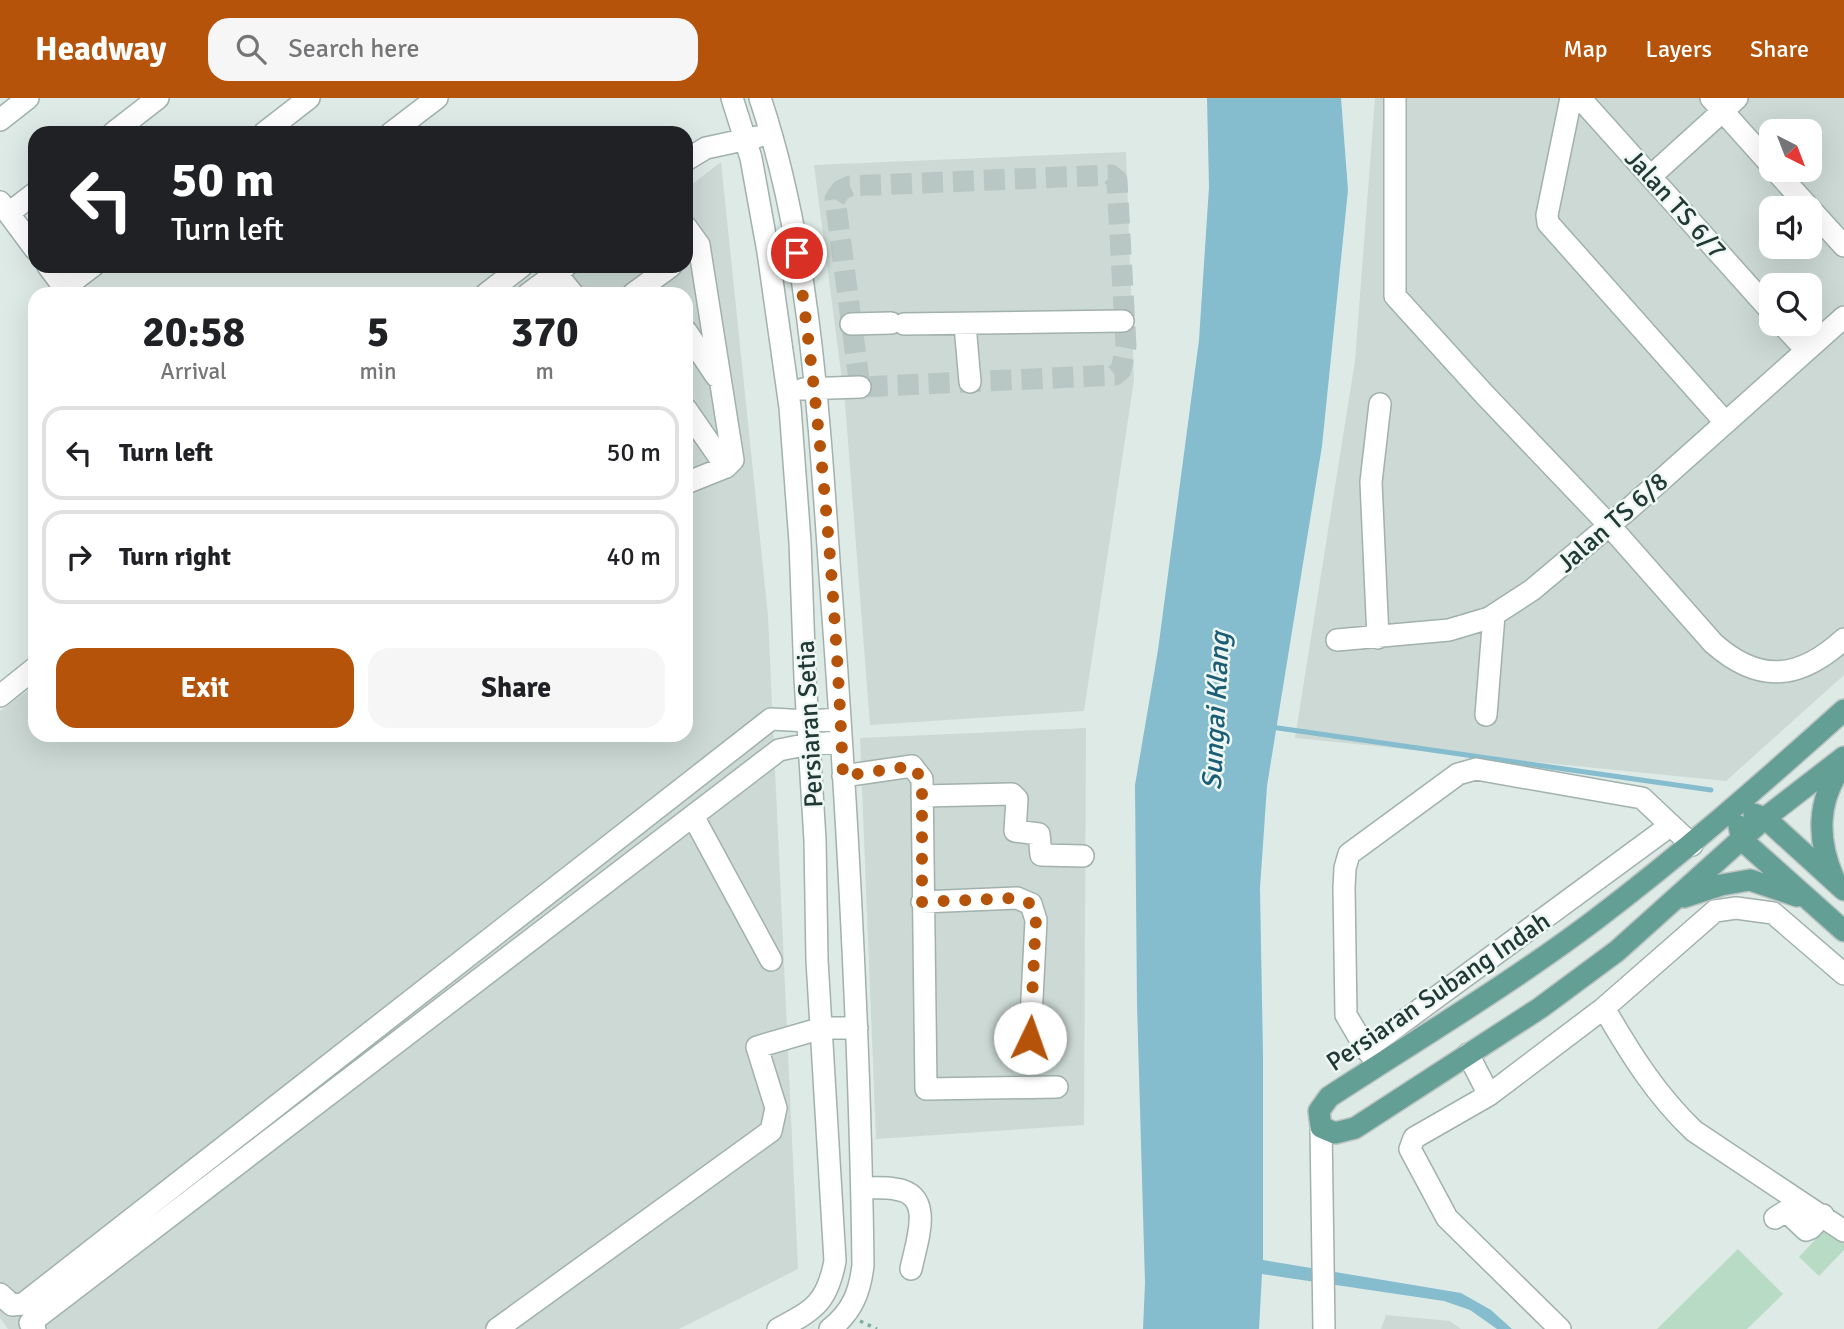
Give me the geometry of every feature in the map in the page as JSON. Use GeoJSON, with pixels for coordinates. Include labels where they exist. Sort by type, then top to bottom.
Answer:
{"type":"FeatureCollection","features":[{"type":"Feature","properties":{"kind":"main road","name":"Persiaran Subang Indah"},"geometry":{"type":"LineString","coordinates":[[1321,1126],[1319,1111],[1329,1097],[1373,1056],[1562,943],[1692,845],[1844,710]]}},
{"type":"Feature","properties":{"kind":"main road"},"geometry":{"type":"LineString","coordinates":[[1321,1126],[1335,1133],[1355,1128],[1540,1007],[1617,951],[1765,818],[1844,757]]}},
{"type":"Feature","properties":{"kind":"main road"},"geometry":{"type":"LineString","coordinates":[[1840,886],[1825,859],[1821,829],[1824,797],[1835,774],[1844,764]]}},
{"type":"Feature","properties":{"kind":"main road"},"geometry":{"type":"LineString","coordinates":[[1735,807],[1765,818],[1840,886]]}},
{"type":"Feature","properties":{"kind":"main road"},"geometry":{"type":"LineString","coordinates":[[1735,807],[1742,840],[1844,931]]}},
{"type":"Feature","properties":{"kind":"main road"},"geometry":{"type":"LineString","coordinates":[[1674,901],[1721,885],[1751,880],[1809,901]]}},
{"type":"Feature","properties":{"kind":"street"},"geometry":{"type":"LineString","coordinates":[[0,120],[28,98]]}},
{"type":"Feature","properties":{"kind":"street"},"geometry":{"type":"LineString","coordinates":[[122,126],[158,98]]}},
{"type":"Feature","properties":{"kind":"street"},"geometry":{"type":"LineString","coordinates":[[273,126],[309,98]]}},
{"type":"Feature","properties":{"kind":"street"},"geometry":{"type":"LineString","coordinates":[[400,126],[437,98]]}},
{"type":"Feature","properties":{"kind":"street","name":"Persiaran Setia"},"geometry":{"type":"LineString","coordinates":[[732,98],[751,158],[768,252],[787,390],[800,542],[835,1261],[831,1283],[821,1300],[805,1315],[778,1329]]}},
{"type":"Feature","properties":{"kind":"street","name":"Persiaran Setia"},"geometry":{"type":"LineString","coordinates":[[760,98],[772,134],[797,253],[814,388],[840,719],[857,1028],[863,1265],[853,1304],[830,1329]]}},
{"type":"Feature","properties":{"kind":"street"},"geometry":{"type":"LineString","coordinates":[[1395,98],[1395,296],[1728,657],[1747,668],[1769,673],[1791,670],[1815,661],[1844,639]]}},
{"type":"Feature","properties":{"kind":"street"},"geometry":{"type":"LineString","coordinates":[[1572,98],[1547,215],[1548,223],[1725,422]]}},
{"type":"Feature","properties":{"kind":"street","name":"Jalan TS 6/7"},"geometry":{"type":"LineString","coordinates":[[1580,98],[1759,298]]}},
{"type":"Feature","properties":{"kind":"street"},"geometry":{"type":"LineString","coordinates":[[1651,176],[1724,102],[1759,149]]}},
{"type":"Feature","properties":{"kind":"street"},"geometry":{"type":"LineString","coordinates":[[693,156],[706,148],[772,134]]}},
{"type":"Feature","properties":{"kind":"street"},"geometry":{"type":"LineString","coordinates":[[1786,182],[1844,246]]}},
{"type":"Feature","properties":{"kind":"street"},"geometry":{"type":"LineString","coordinates":[[28,196],[4,207],[28,240]]}},
{"type":"Feature","properties":{"kind":"street"},"geometry":{"type":"LineString","coordinates":[[693,250],[721,384],[733,460],[726,467],[693,480]]}},
{"type":"Feature","properties":{"kind":"street"},"geometry":{"type":"LineString","coordinates":[[70,287],[85,273]]}},
{"type":"Feature","properties":{"kind":"street"},"geometry":{"type":"LineString","coordinates":[[495,287],[513,273]]}},
{"type":"Feature","properties":{"kind":"street"},"geometry":{"type":"LineString","coordinates":[[537,287],[556,273]]}},
{"type":"Feature","properties":{"kind":"street","name":"Jalan TS 6/8"},"geometry":{"type":"LineString","coordinates":[[1337,640],[1449,630],[1494,615],[1532,590],[1609,525],[1844,317]]}},
{"type":"Feature","properties":{"kind":"street"},"geometry":{"type":"LineString","coordinates":[[852,324],[965,325],[1124,321]]}},
{"type":"Feature","properties":{"kind":"street"},"geometry":{"type":"LineString","coordinates":[[965,325],[970,382]]}},
{"type":"Feature","properties":{"kind":"street"},"geometry":{"type":"LineString","coordinates":[[1793,336],[1806,350]]}},
{"type":"Feature","properties":{"kind":"street"},"geometry":{"type":"LineString","coordinates":[[693,342],[721,384]]}},
{"type":"Feature","properties":{"kind":"street"},"geometry":{"type":"LineString","coordinates":[[787,390],[860,387]]}},
{"type":"Feature","properties":{"kind":"street"},"geometry":{"type":"LineString","coordinates":[[1378,638],[1371,482],[1380,404]]}},
{"type":"Feature","properties":{"kind":"street"},"geometry":{"type":"LineString","coordinates":[[693,419],[726,467]]}},
{"type":"Feature","properties":{"kind":"street"},"geometry":{"type":"LineString","coordinates":[[1486,715],[1494,615]]}},
{"type":"Feature","properties":{"kind":"street"},"geometry":{"type":"LineString","coordinates":[[0,696],[28,674]]}},
{"type":"Feature","properties":{"kind":"street"},"geometry":{"type":"LineString","coordinates":[[0,1294],[12,1305],[23,1304],[771,719],[840,719]]}},
{"type":"Feature","properties":{"kind":"street"},"geometry":{"type":"LineString","coordinates":[[35,1329],[30,1323],[779,750],[809,744],[841,742]]}},
{"type":"Feature","properties":{"kind":"street"},"geometry":{"type":"LineString","coordinates":[[843,776],[912,766],[922,779],[926,1089],[1057,1087]]}},
{"type":"Feature","properties":{"kind":"street"},"geometry":{"type":"LineString","coordinates":[[1671,825],[1373,1056],[1346,1014],[1345,867],[1349,854],[1458,775],[1476,769],[1642,798],[1671,825],[1692,845]]}},
{"type":"Feature","properties":{"kind":"street"},"geometry":{"type":"LineString","coordinates":[[922,796],[1012,794],[1017,799],[1015,831],[1039,834],[1041,855],[1083,856]]}},
{"type":"Feature","properties":{"kind":"street"},"geometry":{"type":"LineString","coordinates":[[693,816],[771,960]]}},
{"type":"Feature","properties":{"kind":"street"},"geometry":{"type":"LineString","coordinates":[[922,902],[1017,898],[1031,904],[1036,919],[1030,1038]]}},
{"type":"Feature","properties":{"kind":"street"},"geometry":{"type":"LineString","coordinates":[[1560,1329],[1447,1218],[1410,1149],[1415,1139],[1489,1095],[1604,1008],[1715,911],[1736,908],[1773,913],[1844,974]]}},
{"type":"Feature","properties":{"kind":"street"},"geometry":{"type":"LineString","coordinates":[[1604,1008],[1643,1073],[1674,1112],[1694,1131],[1844,1231]]}},
{"type":"Feature","properties":{"kind":"street"},"geometry":{"type":"LineString","coordinates":[[497,1329],[771,1131],[776,1108],[757,1047],[822,1028],[857,1028]]}},
{"type":"Feature","properties":{"kind":"street"},"geometry":{"type":"LineString","coordinates":[[1468,1054],[1489,1095]]}},
{"type":"Feature","properties":{"kind":"street"},"geometry":{"type":"LineString","coordinates":[[1321,1126],[1324,1329]]}},
{"type":"Feature","properties":{"kind":"street"},"geometry":{"type":"LineString","coordinates":[[862,1188],[898,1189],[914,1197],[922,1211],[911,1269]]}},
{"type":"Feature","properties":{"kind":"street"},"geometry":{"type":"LineString","coordinates":[[1775,1218],[1786,1211],[1806,1230],[1823,1215]]}},
{"type":"Feature","properties":{"kind":"street"},"geometry":{"type":"LineString","coordinates":[[825,1294],[847,1312]]}},
{"type":"Feature","properties":{"kind":"shaded area"},"geometry":{"type":"Polygon","coordinates":[[[1375,98],[1844,98],[1844,675],[1726,781],[1295,738],[1355,361],[1375,98]]]}},
{"type":"Feature","properties":{"kind":"shaded area"},"geometry":{"type":"Polygon","coordinates":[[[1126,152],[1134,380],[1084,711],[870,725],[845,403],[814,165],[1126,152]]]}},
{"type":"Feature","properties":{"kind":"shaded area"},"geometry":{"type":"Polygon","coordinates":[[[721,162],[768,616],[798,1269],[679,1329],[8,1329],[0,1318],[0,711],[28,690],[28,742],[693,742],[693,287],[557,287],[575,273],[693,273],[693,184],[721,162]]]}},
{"type":"Feature","properties":{"kind":"shaded area"},"geometry":{"type":"Polygon","coordinates":[[[1086,728],[1084,1125],[876,1139],[860,738],[1086,728]]]}},
{"type":"Feature","properties":{"kind":"shaded area"},"geometry":{"type":"Polygon","coordinates":[[[1386,1315],[1450,1321],[1461,1329],[1381,1329],[1386,1315]]]}},
{"type":"Feature","properties":{"kind":"green space"},"geometry":{"type":"Polygon","coordinates":[[[1828,1226],[1844,1241],[1844,1250],[1819,1276],[1799,1257],[1828,1226]]]}},
{"type":"Feature","properties":{"kind":"green space"},"geometry":{"type":"Polygon","coordinates":[[[1738,1249],[1783,1294],[1747,1329],[1657,1329],[1738,1249]]]}},
{"type":"Feature","properties":{"kind":"water","name":"Sungai Klang"},"geometry":{"type":"Polygon","coordinates":[[[1207,98],[1341,98],[1348,190],[1322,446],[1267,786],[1260,888],[1263,1260],[1461,1293],[1491,1310],[1512,1329],[1497,1329],[1470,1310],[1444,1301],[1262,1274],[1259,1329],[1143,1329],[1145,1283],[1137,1004],[1135,785],[1158,650],[1199,340],[1209,187],[1207,98]]]}},
{"type":"Feature","properties":{"kind":"waterway"},"geometry":{"type":"LineString","coordinates":[[1271,727],[1711,790]]}},
{"type":"Feature","properties":{"kind":"tunnel"},"geometry":{"type":"LineString","coordinates":[[1111,175],[1117,180],[1126,346],[1121,370],[1115,375],[860,387],[835,199],[841,190],[850,186],[1111,175]]}},
{"type":"Feature","properties":{"kind":"route"},"geometry":{"type":"LineString","coordinates":[[797,253],[822,465],[843,776],[912,766],[920,773],[922,902],[1017,898],[1031,904],[1036,919],[1030,1038]]}}]}
